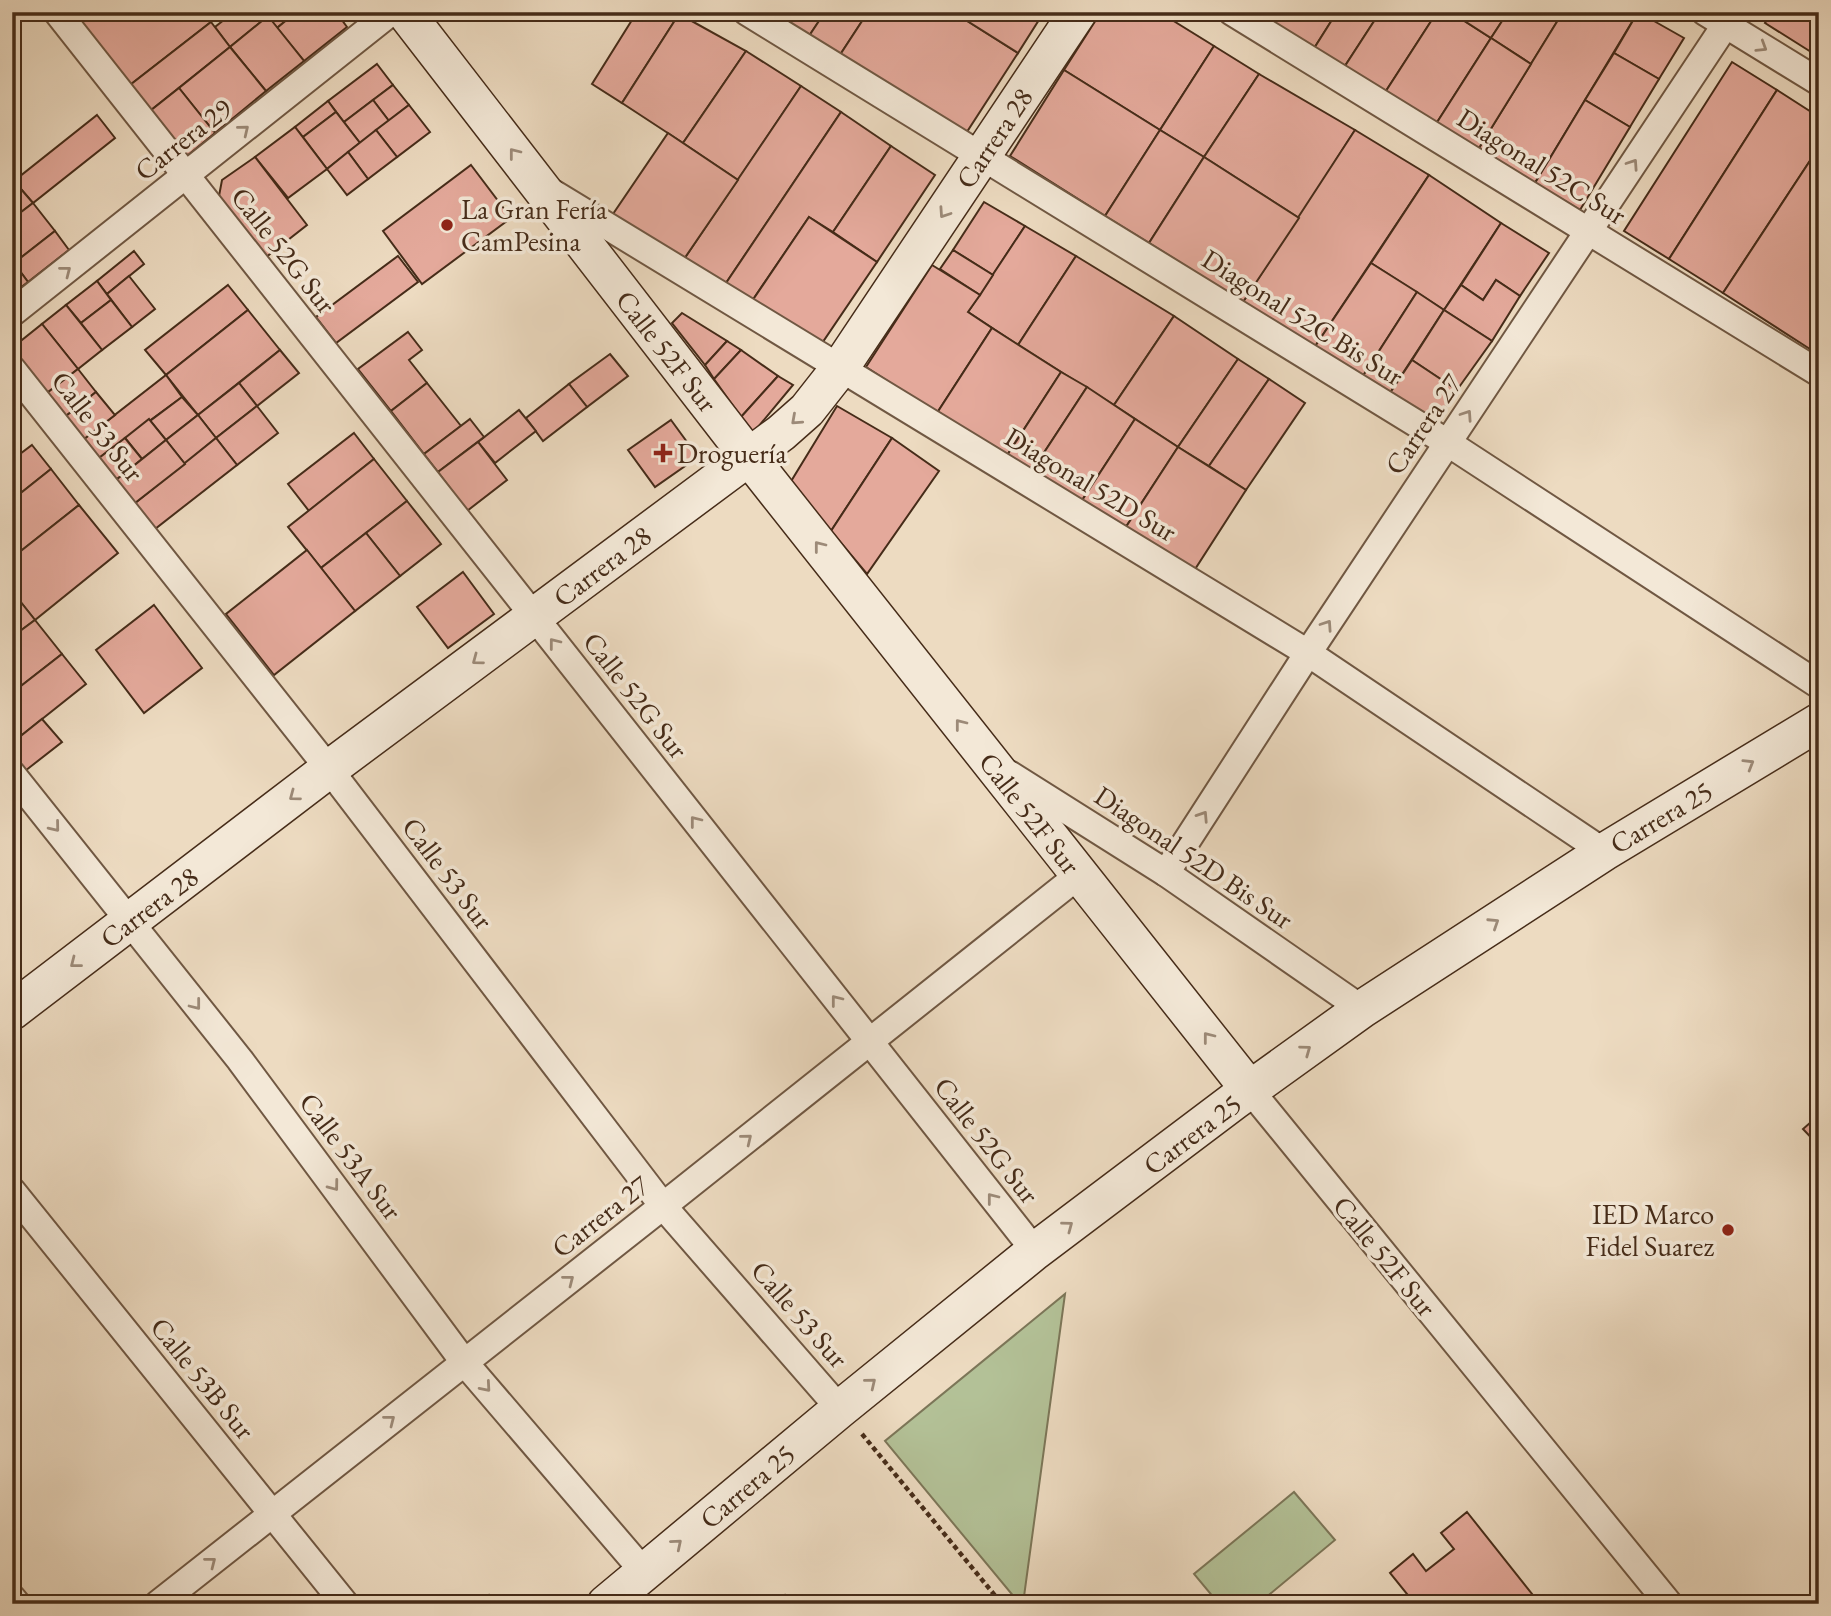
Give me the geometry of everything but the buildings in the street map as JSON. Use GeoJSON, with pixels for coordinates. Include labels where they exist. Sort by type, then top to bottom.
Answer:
{"type":"FeatureCollection","features":[{"type":"Feature","properties":{"kind":"street","name":"Calle 52G Sur"},"geometry":{"type":"LineString","coordinates":[[57,12],[1035,1251]]}},
{"type":"Feature","properties":{"kind":"street","name":"Carrera 29"},"geometry":{"type":"LineString","coordinates":[[12,313],[391,12]]}},
{"type":"Feature","properties":{"kind":"street","name":"Calle 52F Sur"},"geometry":{"type":"LineString","coordinates":[[405,12],[749,457],[1079,875],[1250,1090],[1669,1604]]}},
{"type":"Feature","properties":{"kind":"street","name":"Diagonal 52C Bis Sur"},"geometry":{"type":"LineString","coordinates":[[747,12],[1448,443],[1819,685]]}},
{"type":"Feature","properties":{"kind":"street","name":"Carrera 28"},"geometry":{"type":"LineString","coordinates":[[12,1012],[329,769],[749,457],[807,410],[840,368],[1079,12]]}},
{"type":"Feature","properties":{"kind":"street","name":"Diagonal 52C Sur"},"geometry":{"type":"LineString","coordinates":[[1232,12],[1819,373]]}},
{"type":"Feature","properties":{"kind":"street","name":"Carrera 27"},"geometry":{"type":"LineString","coordinates":[[1166,873],[1308,653],[1589,232],[1722,16]]}},
{"type":"Feature","properties":{"kind":"street"},"geometry":{"type":"LineString","coordinates":[[1722,16],[1819,82]]}},
{"type":"Feature","properties":{"kind":"street","name":"Diagonal 52D Sur"},"geometry":{"type":"LineString","coordinates":[[537,183],[1308,653],[1604,852]]}},
{"type":"Feature","properties":{"kind":"street","name":"Calle 53 Sur"},"geometry":{"type":"LineString","coordinates":[[12,369],[329,769],[663,1206],[850,1420]]}},
{"type":"Feature","properties":{"kind":"street","name":"Carrera 25"},"geometry":{"type":"LineString","coordinates":[[606,1604],[644,1572],[850,1420],[1035,1251],[1250,1090],[1363,1009],[1604,852],[1819,722]]}},
{"type":"Feature","properties":{"kind":"street","name":"Diagonal 52D Bis Sur"},"geometry":{"type":"LineString","coordinates":[[989,761],[1166,873],[1363,1009]]}},
{"type":"Feature","properties":{"kind":"street","name":"Calle 53A Sur"},"geometry":{"type":"LineString","coordinates":[[12,774],[240,1060],[464,1362],[644,1572]]}},
{"type":"Feature","properties":{"kind":"street","name":"Carrera 27"},"geometry":{"type":"LineString","coordinates":[[158,1604],[1079,875]]}},
{"type":"Feature","properties":{"kind":"street","name":"Calle 53B Sur"},"geometry":{"type":"LineString","coordinates":[[12,1191],[345,1604]]}},
{"type":"Feature","properties":{"kind":"street"},"geometry":{"type":"LineString","coordinates":[[12,1598],[17,1604]]}},
{"type":"Feature","properties":{"kind":"path"},"geometry":{"type":"LineString","coordinates":[[850,1420],[1002,1604]]}},
{"type":"Feature","properties":{"kind":"green space"},"geometry":{"type":"Polygon","coordinates":[[[1065,1294],[1023,1604],[1020,1604],[885,1441],[1065,1294]]]}},
{"type":"Feature","properties":{"kind":"green space"},"geometry":{"type":"Polygon","coordinates":[[[1294,1492],[1335,1540],[1258,1604],[1219,1604],[1194,1574],[1294,1492]]]}},
{"type":"Feature","properties":{"kind":"place","name":"La Gran Fería CamPesina"},"geometry":{"type":"Point","coordinates":[447,225]}},
{"type":"Feature","properties":{"kind":"place","name":"Droguería"},"geometry":{"type":"Point","coordinates":[663,453]}},
{"type":"Feature","properties":{"kind":"place","name":"IED Marco Fidel Suarez"},"geometry":{"type":"Point","coordinates":[1728,1230]}}]}
